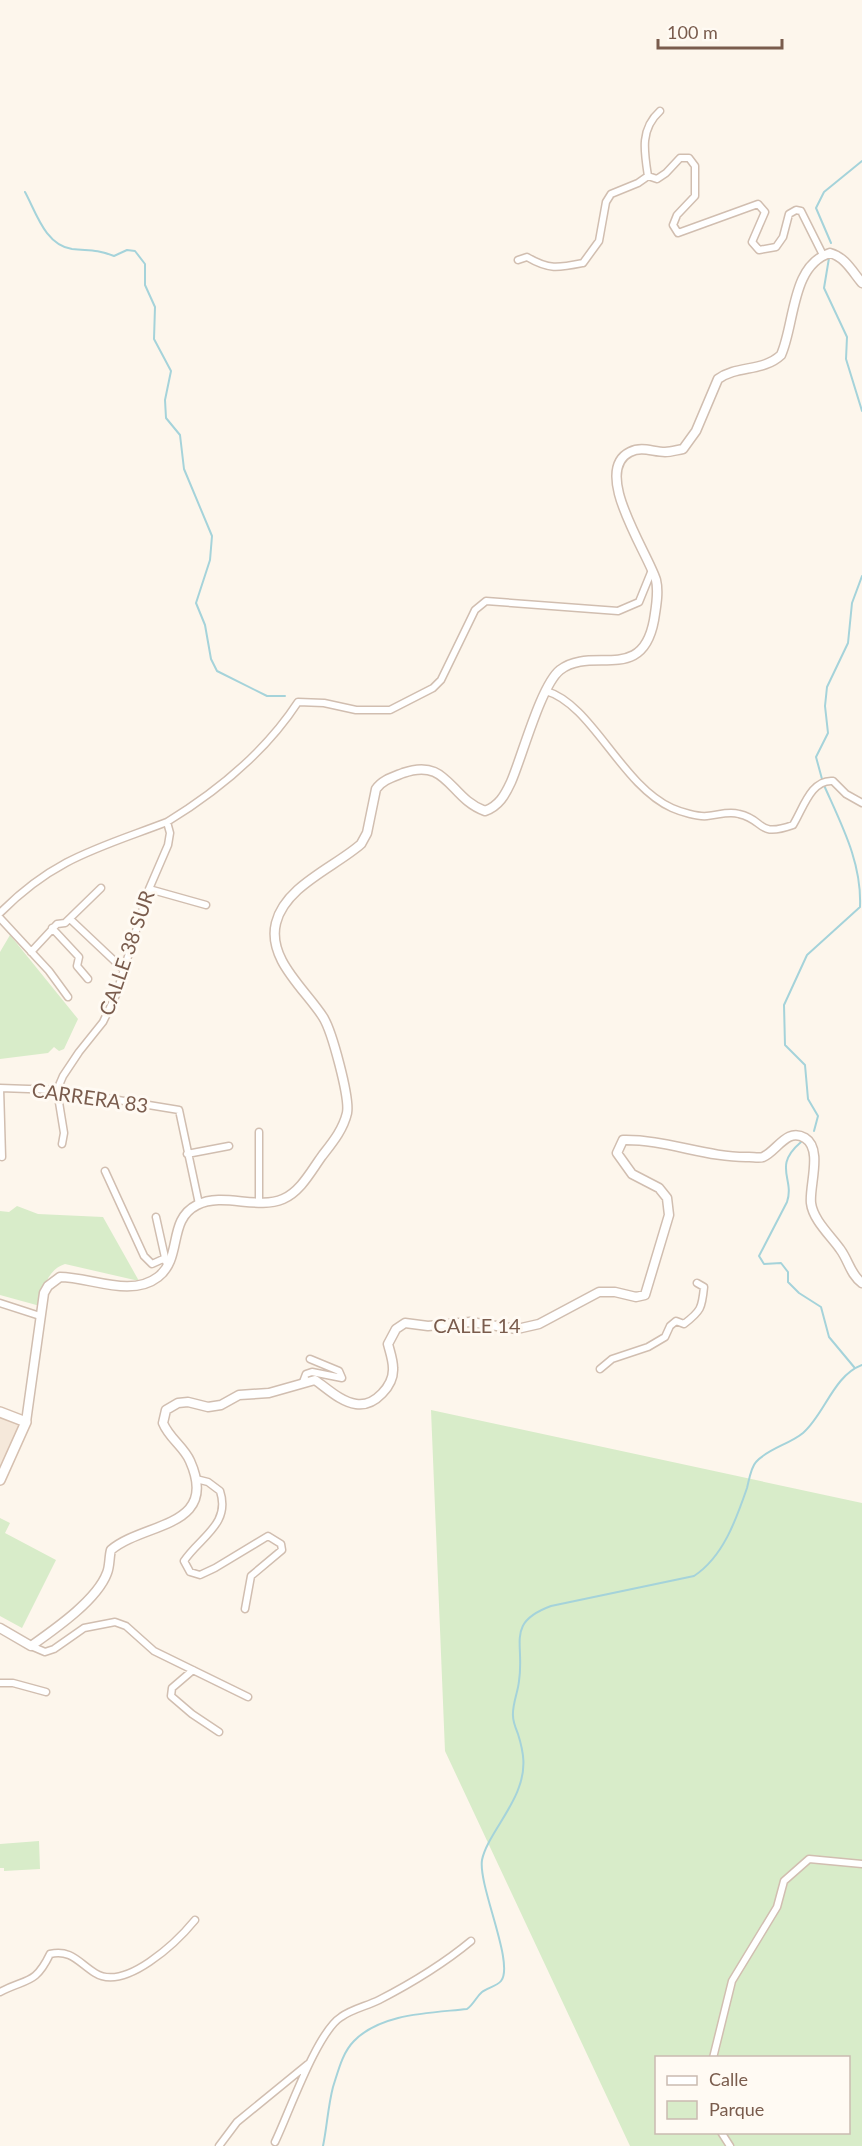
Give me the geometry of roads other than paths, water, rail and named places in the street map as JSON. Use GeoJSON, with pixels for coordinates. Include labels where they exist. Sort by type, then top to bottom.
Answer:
{"type":"FeatureCollection","features":[{"type":"Feature","properties":{"kind":"main road"},"geometry":{"type":"LineString","coordinates":[[0,1412],[26,1422],[0,1480]]}},
{"type":"Feature","properties":{"kind":"street"},"geometry":{"type":"LineString","coordinates":[[648,176],[644,152],[645,133],[652,118],[660,111]]}},
{"type":"Feature","properties":{"kind":"street"},"geometry":{"type":"LineString","coordinates":[[519,260],[527,257],[543,267],[557,268],[583,263],[599,241],[606,202],[611,194],[638,183],[648,176],[657,178],[666,174],[680,158],[689,158],[695,166],[695,196],[677,215],[673,225],[678,233],[758,204],[765,212],[752,242],[759,250],[776,247],[783,237],[789,214],[796,210],[801,211],[823,255]]}},
{"type":"Feature","properties":{"kind":"street"},"geometry":{"type":"LineString","coordinates":[[26,1422],[36,1369],[40,1316],[48,1286],[60,1277],[135,1286],[157,1278],[174,1252],[178,1223],[189,1210],[199,1204],[218,1201],[259,1202],[282,1199],[301,1185],[342,1129],[347,1106],[328,1027],[276,950],[274,939],[278,917],[290,899],[310,881],[361,844],[367,833],[376,789],[393,777],[420,768],[432,770],[442,775],[460,796],[473,805],[485,811],[493,807],[504,796],[514,777],[546,691],[561,669],[578,663],[622,659],[640,651],[650,635],[657,587],[652,570],[623,508],[616,468],[627,453],[639,449],[665,452],[683,449],[696,431],[718,379],[773,362],[781,355],[806,273],[814,261],[823,255],[836,254],[847,262],[862,283]]}},
{"type":"Feature","properties":{"kind":"street"},"geometry":{"type":"LineString","coordinates":[[0,913],[31,885],[70,859],[167,822],[238,770],[288,718],[298,702],[324,703],[356,710],[390,710],[433,687],[441,680],[475,610],[486,601],[618,611],[639,602],[652,570]]}},
{"type":"Feature","properties":{"kind":"street"},"geometry":{"type":"LineString","coordinates":[[546,691],[565,700],[636,781],[651,796],[673,808],[705,816],[727,812],[741,814],[763,829],[770,830],[793,825],[812,791],[819,782],[825,780],[833,781],[846,794],[862,803]]}},
{"type":"Feature","properties":{"kind":"street","name":"CALLE 38 SUR"},"geometry":{"type":"LineString","coordinates":[[57,1090],[63,1076],[104,1022],[116,995],[149,889],[168,845],[170,833],[167,822]]}},
{"type":"Feature","properties":{"kind":"street"},"geometry":{"type":"LineString","coordinates":[[31,952],[52,928],[70,919],[101,888]]}},
{"type":"Feature","properties":{"kind":"street"},"geometry":{"type":"LineString","coordinates":[[149,889],[206,904]]}},
{"type":"Feature","properties":{"kind":"street"},"geometry":{"type":"LineString","coordinates":[[0,918],[68,997]]}},
{"type":"Feature","properties":{"kind":"street"},"geometry":{"type":"LineString","coordinates":[[70,919],[123,969]]}},
{"type":"Feature","properties":{"kind":"street"},"geometry":{"type":"LineString","coordinates":[[52,928],[79,957],[77,966],[88,979]]}},
{"type":"Feature","properties":{"kind":"street"},"geometry":{"type":"LineString","coordinates":[[0,1088],[2,1157]]}},
{"type":"Feature","properties":{"kind":"street","name":"CARRERA 83"},"geometry":{"type":"LineString","coordinates":[[0,1088],[57,1090],[179,1110],[187,1154]]}},
{"type":"Feature","properties":{"kind":"street"},"geometry":{"type":"LineString","coordinates":[[57,1090],[64,1133],[63,1144]]}},
{"type":"Feature","properties":{"kind":"street"},"geometry":{"type":"LineString","coordinates":[[259,1132],[259,1202]]}},
{"type":"Feature","properties":{"kind":"street","name":"CALLE 14"},"geometry":{"type":"LineString","coordinates":[[303,1382],[315,1380],[342,1399],[364,1404],[377,1398],[391,1381],[393,1367],[388,1344],[396,1329],[405,1323],[428,1326],[470,1322],[517,1329],[539,1324],[563,1309],[599,1292],[615,1292],[636,1297],[645,1295],[669,1215],[667,1198],[658,1188],[632,1174],[617,1153],[623,1140],[642,1139],[668,1146],[744,1157],[762,1157],[785,1138],[798,1135],[807,1139],[813,1147],[811,1206],[823,1228],[842,1251],[855,1278],[862,1283]]}},
{"type":"Feature","properties":{"kind":"street"},"geometry":{"type":"LineString","coordinates":[[199,1204],[187,1154],[228,1146]]}},
{"type":"Feature","properties":{"kind":"street"},"geometry":{"type":"LineString","coordinates":[[105,1171],[144,1256],[152,1264],[163,1259],[168,1262]]}},
{"type":"Feature","properties":{"kind":"street"},"geometry":{"type":"LineString","coordinates":[[156,1217],[168,1262]]}},
{"type":"Feature","properties":{"kind":"street"},"geometry":{"type":"LineString","coordinates":[[600,1369],[612,1359],[648,1347],[665,1337],[670,1326],[676,1321],[684,1324],[692,1318],[701,1308],[704,1287],[697,1283]]}},
{"type":"Feature","properties":{"kind":"street"},"geometry":{"type":"LineString","coordinates":[[0,1303],[40,1316]]}},
{"type":"Feature","properties":{"kind":"street"},"geometry":{"type":"LineString","coordinates":[[32,1646],[81,1607],[100,1587],[108,1571],[111,1550],[120,1543],[160,1528],[186,1513],[194,1502],[196,1479],[188,1456],[166,1431],[163,1424],[166,1410],[177,1403],[188,1402],[208,1407],[221,1405],[239,1395],[269,1393],[303,1382],[306,1374],[312,1372],[342,1378],[339,1371],[310,1359]]}},
{"type":"Feature","properties":{"kind":"street"},"geometry":{"type":"LineString","coordinates":[[196,1479],[208,1482],[220,1491],[223,1510],[218,1522],[184,1562],[190,1572],[200,1575],[268,1536],[281,1544],[282,1550],[251,1576],[245,1609]]}},
{"type":"Feature","properties":{"kind":"street"},"geometry":{"type":"LineString","coordinates":[[0,1628],[45,1652],[54,1649],[84,1628],[115,1622],[126,1626],[154,1651],[248,1697]]}},
{"type":"Feature","properties":{"kind":"street"},"geometry":{"type":"LineString","coordinates":[[193,1670],[173,1687],[171,1696],[219,1732]]}},
{"type":"Feature","properties":{"kind":"street"},"geometry":{"type":"LineString","coordinates":[[0,1683],[13,1683],[46,1692]]}},
{"type":"Feature","properties":{"kind":"street"},"geometry":{"type":"LineString","coordinates":[[713,2056],[732,1981],[777,1907],[784,1881],[808,1858],[862,1864]]}},
{"type":"Feature","properties":{"kind":"street"},"geometry":{"type":"LineString","coordinates":[[0,1992],[16,1984],[29,1982],[43,1970],[50,1954],[65,1953],[81,1960],[95,1973],[107,1977],[145,1965],[166,1951],[195,1920]]}},
{"type":"Feature","properties":{"kind":"street"},"geometry":{"type":"LineString","coordinates":[[275,2142],[309,2063],[324,2037],[340,2017],[376,2001],[439,1967],[471,1941]]}},
{"type":"Feature","properties":{"kind":"street"},"geometry":{"type":"LineString","coordinates":[[219,2146],[237,2122],[309,2063]]}},
{"type":"Feature","properties":{"kind":"waterway"},"geometry":{"type":"LineString","coordinates":[[831,243],[816,208],[824,192],[862,161]]}},
{"type":"Feature","properties":{"kind":"waterway"},"geometry":{"type":"LineString","coordinates":[[25,192],[42,226],[55,241],[63,246],[114,256],[127,250],[135,251],[145,264],[145,285],[155,307],[154,339],[171,371],[165,400],[166,418],[180,435],[184,469],[212,536],[210,560],[196,603],[205,625],[211,659],[217,671],[267,696],[285,696]]}},
{"type":"Feature","properties":{"kind":"waterway"},"geometry":{"type":"LineString","coordinates":[[829,258],[824,288],[847,337],[846,359],[862,411]]}},
{"type":"Feature","properties":{"kind":"waterway"},"geometry":{"type":"LineString","coordinates":[[822,779],[816,757],[828,733],[825,706],[827,687],[848,643],[852,603],[862,576]]}},
{"type":"Feature","properties":{"kind":"waterway"},"geometry":{"type":"LineString","coordinates":[[814,1131],[818,1116],[808,1099],[805,1065],[785,1045],[784,1005],[807,955],[860,907],[860,890],[854,859],[823,783]]}},
{"type":"Feature","properties":{"kind":"waterway"},"geometry":{"type":"LineString","coordinates":[[801,1142],[792,1151],[786,1166],[789,1194],[787,1202],[759,1256],[764,1264],[781,1263],[788,1272],[788,1282],[799,1293],[821,1307],[829,1337],[854,1367]]}},
{"type":"Feature","properties":{"kind":"waterway"},"geometry":{"type":"LineString","coordinates":[[323,2146],[333,2087],[343,2057],[354,2041],[365,2032],[392,2020],[467,2009],[482,1992],[501,1981],[504,1972],[503,1959],[485,1887],[482,1860],[488,1843],[516,1796],[523,1773],[523,1754],[513,1712],[519,1681],[522,1627],[527,1620],[551,1606],[694,1576],[713,1559],[727,1537],[738,1513],[754,1464],[761,1457],[803,1433],[811,1425],[836,1386],[852,1370],[862,1365]]}}]}
